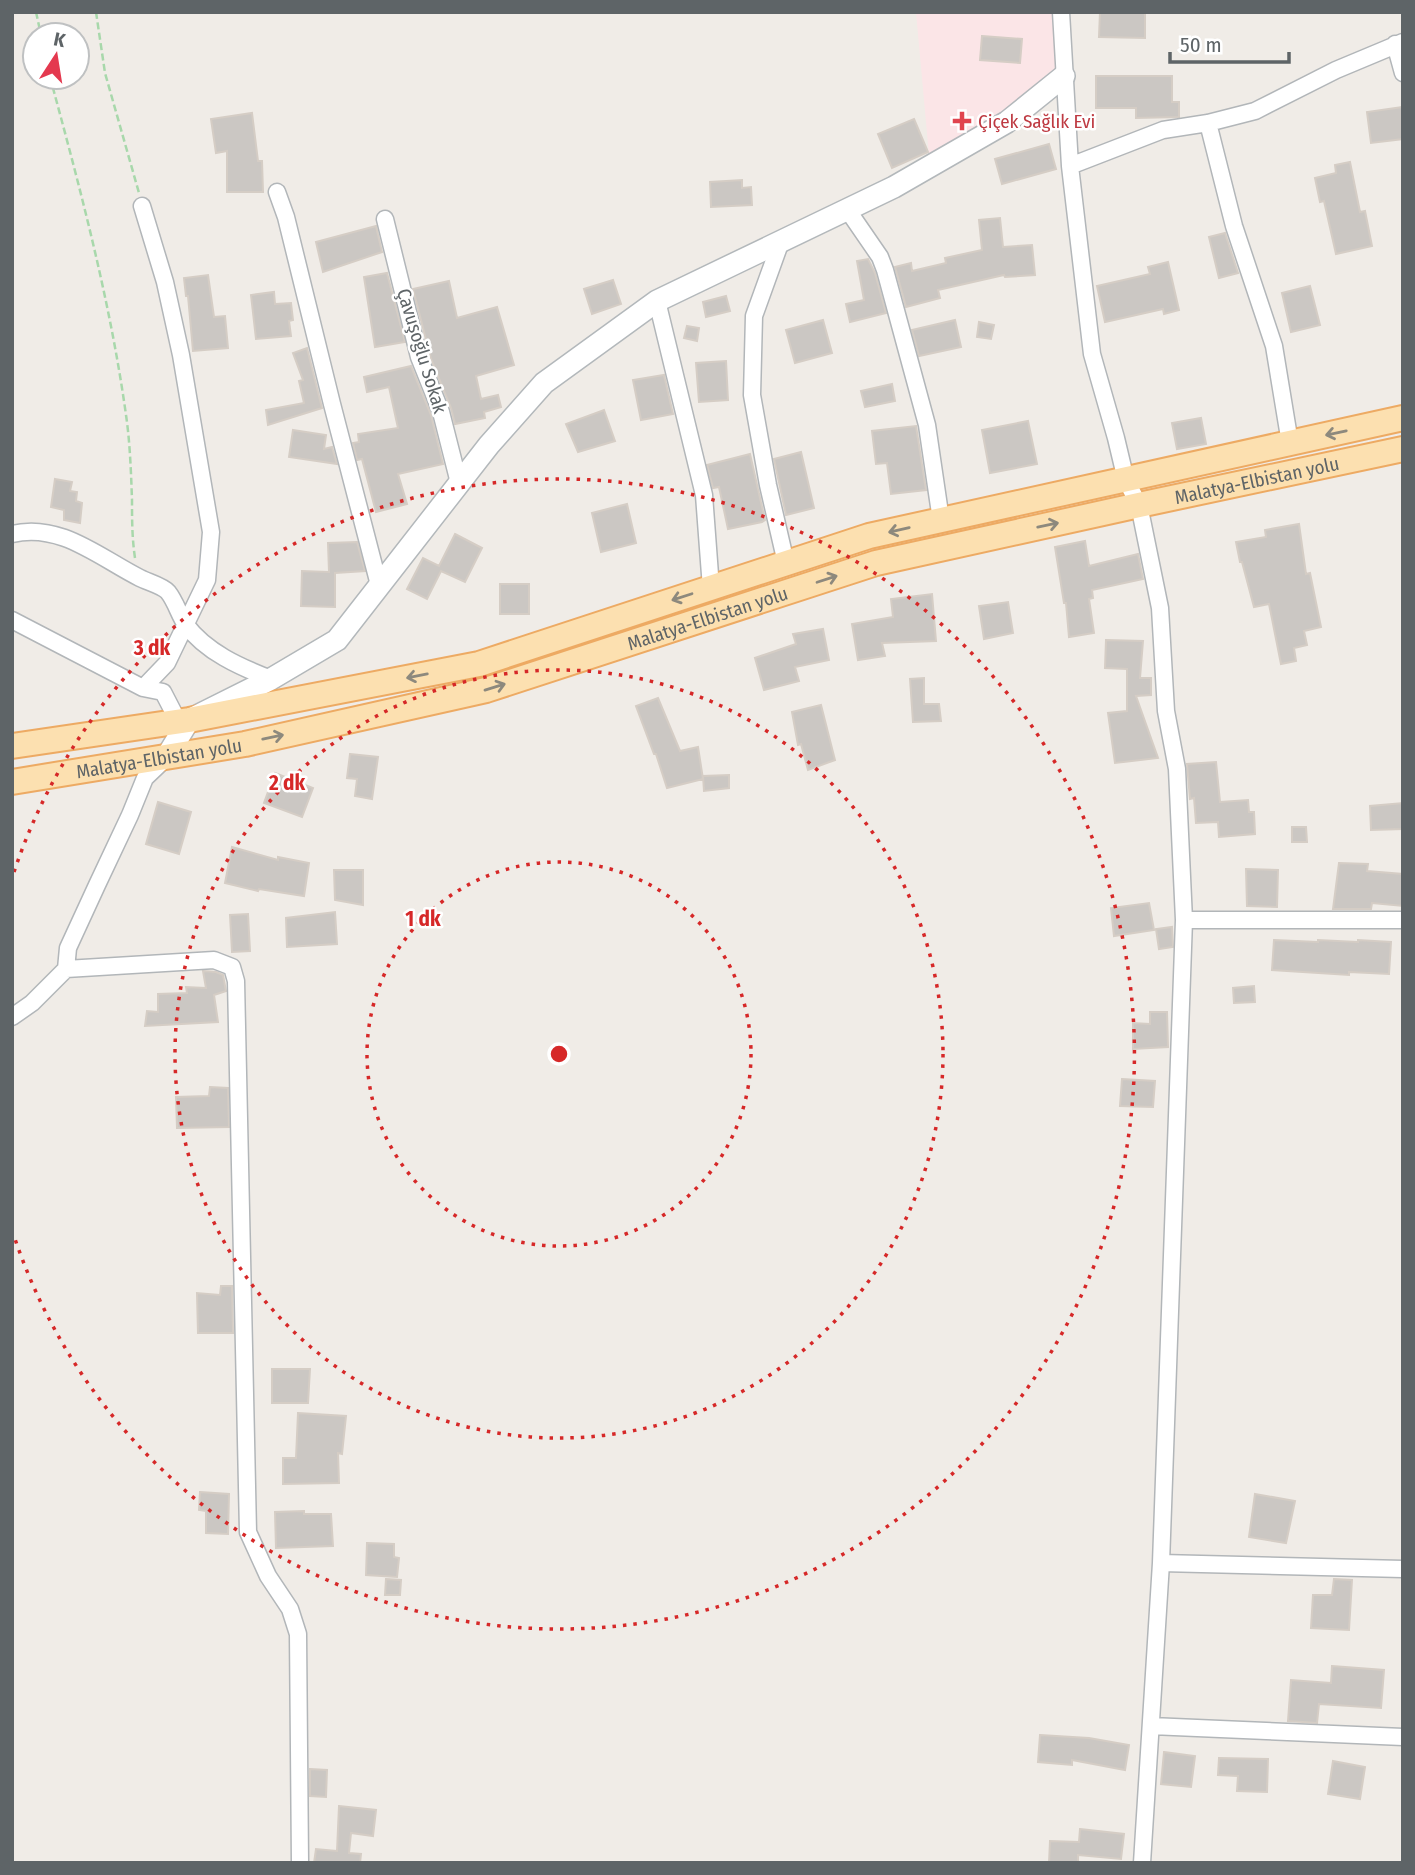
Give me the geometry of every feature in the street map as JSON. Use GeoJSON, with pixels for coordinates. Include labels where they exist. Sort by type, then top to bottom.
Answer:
{"type":"FeatureCollection","features":[{"type":"Feature","properties":{"kind":"main road","name":"Malatya-Elbistan yolu"},"geometry":{"type":"LineString","coordinates":[[12,746],[184,720],[479,664],[869,537],[1403,418]]}},
{"type":"Feature","properties":{"kind":"main road","name":"Malatya-Elbistan yolu"},"geometry":{"type":"LineString","coordinates":[[12,782],[246,744],[486,690],[876,563],[1403,449]]}},
{"type":"Feature","properties":{"kind":"street"},"geometry":{"type":"LineString","coordinates":[[1061,12],[1070,166],[1092,354],[1126,480],[1139,505],[1160,608],[1166,711],[1177,769],[1184,920],[1161,1563],[1142,1863]]}},
{"type":"Feature","properties":{"kind":"street"},"geometry":{"type":"LineString","coordinates":[[1070,166],[1163,130],[1208,123],[1255,111],[1336,70],[1399,43],[1403,74]]}},
{"type":"Feature","properties":{"kind":"street"},"geometry":{"type":"LineString","coordinates":[[12,1017],[32,1003],[66,969],[68,948],[145,778],[167,756],[184,720],[271,679],[337,640],[489,445],[544,383],[657,301],[894,187],[1007,122],[1064,76]]}},
{"type":"Feature","properties":{"kind":"street"},"geometry":{"type":"LineString","coordinates":[[1208,123],[1234,226],[1274,346],[1290,443]]}},
{"type":"Feature","properties":{"kind":"street"},"geometry":{"type":"LineString","coordinates":[[277,192],[286,217],[379,585]]}},
{"type":"Feature","properties":{"kind":"street"},"geometry":{"type":"LineString","coordinates":[[142,206],[165,282],[181,355],[211,532],[207,580],[167,663],[144,688]]}},
{"type":"Feature","properties":{"kind":"street"},"geometry":{"type":"LineString","coordinates":[[847,209],[880,257],[885,270],[927,425],[941,520]]}},
{"type":"Feature","properties":{"kind":"street","name":"Çavuşoğlu Sokak"},"geometry":{"type":"LineString","coordinates":[[385,219],[419,357],[441,412],[459,483]]}},
{"type":"Feature","properties":{"kind":"street"},"geometry":{"type":"LineString","coordinates":[[781,241],[754,316],[752,395],[768,485],[786,563]]}},
{"type":"Feature","properties":{"kind":"street"},"geometry":{"type":"LineString","coordinates":[[657,301],[704,495],[712,588]]}},
{"type":"Feature","properties":{"kind":"street"},"geometry":{"type":"LineString","coordinates":[[12,534],[24,531],[49,533],[87,547],[139,578],[168,591],[185,624],[201,643],[248,670],[271,679]]}},
{"type":"Feature","properties":{"kind":"street"},"geometry":{"type":"LineString","coordinates":[[12,620],[144,688],[163,692],[184,720]]}},
{"type":"Feature","properties":{"kind":"street"},"geometry":{"type":"LineString","coordinates":[[1184,920],[1403,920]]}},
{"type":"Feature","properties":{"kind":"street"},"geometry":{"type":"LineString","coordinates":[[66,969],[214,960],[232,967],[236,981],[248,1532],[268,1576],[290,1609],[298,1634],[300,1863]]}},
{"type":"Feature","properties":{"kind":"street"},"geometry":{"type":"LineString","coordinates":[[1161,1563],[1403,1569]]}},
{"type":"Feature","properties":{"kind":"street"},"geometry":{"type":"LineString","coordinates":[[1151,1726],[1403,1737]]}},
{"type":"Feature","properties":{"kind":"path"},"geometry":{"type":"LineString","coordinates":[[96,12],[105,73],[142,206]]}},
{"type":"Feature","properties":{"kind":"path"},"geometry":{"type":"LineString","coordinates":[[54,91],[102,279],[115,345],[127,417],[132,541],[139,578]]}},
{"type":"Feature","properties":{"kind":"shaded area","name":"Çiçek Sağlık Evi"},"geometry":{"type":"Polygon","coordinates":[[[916,12],[1061,12],[1064,76],[930,166],[916,12]]]}},
{"type":"Feature","properties":{"kind":"building"},"geometry":{"type":"Polygon","coordinates":[[[1100,12],[1145,12],[1145,38],[1099,37],[1100,12]]]}},
{"type":"Feature","properties":{"kind":"building"},"geometry":{"type":"Polygon","coordinates":[[[982,36],[1022,39],[1020,63],[980,60],[982,36]]]}},
{"type":"Feature","properties":{"kind":"building"},"geometry":{"type":"Polygon","coordinates":[[[1096,76],[1172,76],[1172,102],[1179,102],[1179,117],[1136,118],[1136,108],[1096,108],[1096,76]]]}},
{"type":"Feature","properties":{"kind":"building"},"geometry":{"type":"Polygon","coordinates":[[[1403,107],[1403,139],[1371,143],[1367,112],[1403,107]]]}},
{"type":"Feature","properties":{"kind":"building"},"geometry":{"type":"Polygon","coordinates":[[[252,113],[258,161],[262,161],[263,192],[227,192],[227,151],[216,153],[211,119],[252,113]]]}},
{"type":"Feature","properties":{"kind":"building"},"geometry":{"type":"Polygon","coordinates":[[[914,119],[928,152],[892,168],[878,134],[914,119]]]}},
{"type":"Feature","properties":{"kind":"building"},"geometry":{"type":"Polygon","coordinates":[[[1049,144],[1056,169],[1002,184],[995,159],[1049,144]]]}},
{"type":"Feature","properties":{"kind":"building"},"geometry":{"type":"Polygon","coordinates":[[[1350,162],[1360,212],[1365,211],[1372,246],[1336,254],[1324,201],[1320,202],[1315,178],[1336,173],[1335,165],[1350,162]]]}},
{"type":"Feature","properties":{"kind":"building"},"geometry":{"type":"Polygon","coordinates":[[[742,180],[742,188],[751,187],[752,205],[711,207],[710,182],[742,180]]]}},
{"type":"Feature","properties":{"kind":"building"},"geometry":{"type":"Polygon","coordinates":[[[1000,218],[1003,247],[1032,245],[1035,275],[1004,275],[938,290],[940,298],[906,307],[895,267],[911,263],[912,271],[946,263],[945,258],[982,250],[979,220],[1000,218]]]}},
{"type":"Feature","properties":{"kind":"building"},"geometry":{"type":"Polygon","coordinates":[[[376,226],[382,252],[323,272],[316,242],[376,226]]]}},
{"type":"Feature","properties":{"kind":"building"},"geometry":{"type":"Polygon","coordinates":[[[1225,233],[1238,273],[1219,278],[1209,237],[1225,233]]]}},
{"type":"Feature","properties":{"kind":"building"},"geometry":{"type":"Polygon","coordinates":[[[868,259],[875,273],[886,313],[850,322],[846,304],[864,300],[857,261],[868,259]]]}},
{"type":"Feature","properties":{"kind":"building"},"geometry":{"type":"Polygon","coordinates":[[[1168,262],[1179,310],[1164,314],[1163,309],[1105,322],[1097,286],[1150,274],[1148,267],[1168,262]]]}},
{"type":"Feature","properties":{"kind":"building"},"geometry":{"type":"Polygon","coordinates":[[[387,273],[405,342],[375,347],[364,277],[387,273]]]}},
{"type":"Feature","properties":{"kind":"building"},"geometry":{"type":"Polygon","coordinates":[[[208,275],[214,317],[225,316],[228,348],[193,351],[184,278],[208,275]]]}},
{"type":"Feature","properties":{"kind":"building"},"geometry":{"type":"Polygon","coordinates":[[[613,280],[621,304],[592,314],[584,289],[613,280]]]}},
{"type":"Feature","properties":{"kind":"building"},"geometry":{"type":"Polygon","coordinates":[[[449,281],[457,318],[497,307],[514,365],[476,376],[481,399],[498,395],[501,407],[484,412],[485,418],[455,424],[431,359],[413,289],[449,281]]]}},
{"type":"Feature","properties":{"kind":"building"},"geometry":{"type":"Polygon","coordinates":[[[1310,286],[1320,325],[1291,332],[1282,293],[1310,286]]]}},
{"type":"Feature","properties":{"kind":"building"},"geometry":{"type":"Polygon","coordinates":[[[274,292],[275,304],[291,303],[291,336],[256,339],[251,295],[274,292]]]}},
{"type":"Feature","properties":{"kind":"building"},"geometry":{"type":"Polygon","coordinates":[[[726,296],[730,311],[706,317],[703,302],[726,296]]]}},
{"type":"Feature","properties":{"kind":"building"},"geometry":{"type":"Polygon","coordinates":[[[823,320],[832,353],[795,363],[786,330],[823,320]]]}},
{"type":"Feature","properties":{"kind":"building"},"geometry":{"type":"Polygon","coordinates":[[[955,320],[961,347],[919,356],[912,330],[955,320]]]}},
{"type":"Feature","properties":{"kind":"building"},"geometry":{"type":"Polygon","coordinates":[[[979,322],[994,325],[991,339],[977,337],[979,322]]]}},
{"type":"Feature","properties":{"kind":"building"},"geometry":{"type":"Polygon","coordinates":[[[687,326],[699,328],[697,341],[684,338],[687,326]]]}},
{"type":"Feature","properties":{"kind":"building"},"geometry":{"type":"Polygon","coordinates":[[[307,348],[322,408],[268,425],[266,410],[304,403],[299,381],[303,380],[293,353],[307,348]]]}},
{"type":"Feature","properties":{"kind":"building"},"geometry":{"type":"Polygon","coordinates":[[[726,361],[728,400],[699,402],[696,363],[726,361]]]}},
{"type":"Feature","properties":{"kind":"building"},"geometry":{"type":"Polygon","coordinates":[[[411,366],[431,415],[443,464],[398,474],[407,504],[376,512],[362,459],[357,460],[353,443],[359,442],[358,434],[398,428],[389,387],[367,392],[364,377],[411,366]]]}},
{"type":"Feature","properties":{"kind":"building"},"geometry":{"type":"Polygon","coordinates":[[[664,375],[673,414],[641,420],[633,380],[664,375]]]}},
{"type":"Feature","properties":{"kind":"building"},"geometry":{"type":"Polygon","coordinates":[[[892,384],[895,401],[865,407],[861,391],[892,384]]]}},
{"type":"Feature","properties":{"kind":"building"},"geometry":{"type":"Polygon","coordinates":[[[604,410],[615,441],[578,452],[566,424],[604,410]]]}},
{"type":"Feature","properties":{"kind":"building"},"geometry":{"type":"Polygon","coordinates":[[[1201,418],[1206,444],[1177,449],[1172,423],[1201,418]]]}},
{"type":"Feature","properties":{"kind":"building"},"geometry":{"type":"Polygon","coordinates":[[[1028,421],[1037,464],[990,473],[982,430],[1028,421]]]}},
{"type":"Feature","properties":{"kind":"building"},"geometry":{"type":"Polygon","coordinates":[[[916,426],[926,490],[891,494],[887,463],[876,464],[872,431],[916,426]]]}},
{"type":"Feature","properties":{"kind":"building"},"geometry":{"type":"Polygon","coordinates":[[[293,430],[326,435],[324,449],[332,447],[337,464],[289,457],[293,430]]]}},
{"type":"Feature","properties":{"kind":"building"},"geometry":{"type":"Polygon","coordinates":[[[801,452],[814,508],[786,515],[774,459],[801,452]]]}},
{"type":"Feature","properties":{"kind":"building"},"geometry":{"type":"Polygon","coordinates":[[[750,454],[765,520],[728,529],[719,487],[713,488],[707,465],[750,454]]]}},
{"type":"Feature","properties":{"kind":"building"},"geometry":{"type":"Polygon","coordinates":[[[55,479],[72,482],[70,491],[77,492],[76,501],[82,503],[80,523],[64,520],[64,510],[51,507],[55,479]]]}},
{"type":"Feature","properties":{"kind":"building"},"geometry":{"type":"Polygon","coordinates":[[[627,504],[636,543],[601,552],[592,513],[627,504]]]}},
{"type":"Feature","properties":{"kind":"building"},"geometry":{"type":"Polygon","coordinates":[[[1299,524],[1306,574],[1310,573],[1321,627],[1304,631],[1307,645],[1294,648],[1296,661],[1281,664],[1269,604],[1254,607],[1236,542],[1266,537],[1265,530],[1299,524]]]}},
{"type":"Feature","properties":{"kind":"building"},"geometry":{"type":"Polygon","coordinates":[[[455,534],[482,548],[465,582],[441,571],[427,599],[407,589],[423,558],[439,566],[455,534]]]}},
{"type":"Feature","properties":{"kind":"building"},"geometry":{"type":"Polygon","coordinates":[[[1085,541],[1089,566],[1138,554],[1143,579],[1092,590],[1093,598],[1089,599],[1094,633],[1069,637],[1066,603],[1055,547],[1085,541]]]}},
{"type":"Feature","properties":{"kind":"building"},"geometry":{"type":"Polygon","coordinates":[[[357,542],[365,571],[335,573],[335,607],[301,606],[302,571],[329,572],[328,543],[357,542]]]}},
{"type":"Feature","properties":{"kind":"building"},"geometry":{"type":"Polygon","coordinates":[[[500,584],[529,584],[529,614],[500,614],[500,584]]]}},
{"type":"Feature","properties":{"kind":"building"},"geometry":{"type":"Polygon","coordinates":[[[932,594],[936,641],[882,643],[885,656],[858,660],[852,624],[893,617],[891,599],[932,594]]]}},
{"type":"Feature","properties":{"kind":"building"},"geometry":{"type":"Polygon","coordinates":[[[1008,602],[1013,633],[984,639],[979,606],[1008,602]]]}},
{"type":"Feature","properties":{"kind":"building"},"geometry":{"type":"Polygon","coordinates":[[[823,629],[829,660],[795,667],[799,681],[764,690],[755,658],[796,644],[793,634],[823,629]]]}},
{"type":"Feature","properties":{"kind":"building"},"geometry":{"type":"Polygon","coordinates":[[[1106,640],[1143,641],[1140,678],[1151,678],[1151,695],[1136,696],[1158,758],[1115,763],[1108,713],[1127,711],[1127,669],[1105,668],[1106,640]]]}},
{"type":"Feature","properties":{"kind":"building"},"geometry":{"type":"Polygon","coordinates":[[[924,678],[924,704],[939,704],[941,721],[913,722],[910,679],[924,678]]]}},
{"type":"Feature","properties":{"kind":"building"},"geometry":{"type":"Polygon","coordinates":[[[658,698],[680,751],[698,747],[703,779],[667,788],[636,706],[658,698]]]}},
{"type":"Feature","properties":{"kind":"building"},"geometry":{"type":"Polygon","coordinates":[[[821,705],[835,760],[808,770],[801,744],[798,745],[792,712],[821,705]]]}},
{"type":"Feature","properties":{"kind":"building"},"geometry":{"type":"Polygon","coordinates":[[[350,754],[378,757],[372,799],[355,796],[357,779],[347,778],[350,754]]]}},
{"type":"Feature","properties":{"kind":"building"},"geometry":{"type":"Polygon","coordinates":[[[1216,762],[1220,802],[1248,800],[1249,812],[1254,812],[1255,834],[1219,837],[1218,822],[1196,823],[1194,798],[1190,799],[1187,764],[1216,762]]]}},
{"type":"Feature","properties":{"kind":"building"},"geometry":{"type":"Polygon","coordinates":[[[275,773],[313,788],[302,817],[264,803],[275,773]]]}},
{"type":"Feature","properties":{"kind":"building"},"geometry":{"type":"Polygon","coordinates":[[[729,775],[729,788],[704,791],[703,776],[729,775]]]}},
{"type":"Feature","properties":{"kind":"building"},"geometry":{"type":"Polygon","coordinates":[[[158,802],[191,812],[179,854],[146,844],[158,802]]]}},
{"type":"Feature","properties":{"kind":"building"},"geometry":{"type":"Polygon","coordinates":[[[1403,803],[1403,829],[1371,830],[1370,806],[1403,803]]]}},
{"type":"Feature","properties":{"kind":"building"},"geometry":{"type":"Polygon","coordinates":[[[1292,827],[1306,827],[1307,842],[1292,842],[1292,827]]]}},
{"type":"Feature","properties":{"kind":"building"},"geometry":{"type":"Polygon","coordinates":[[[232,847],[278,860],[278,857],[309,863],[304,896],[258,891],[225,883],[232,847]]]}},
{"type":"Feature","properties":{"kind":"building"},"geometry":{"type":"Polygon","coordinates":[[[1339,863],[1368,864],[1367,871],[1403,874],[1403,906],[1372,903],[1371,909],[1333,909],[1339,863]]]}},
{"type":"Feature","properties":{"kind":"building"},"geometry":{"type":"Polygon","coordinates":[[[1246,869],[1278,870],[1277,907],[1247,906],[1246,869]]]}},
{"type":"Feature","properties":{"kind":"building"},"geometry":{"type":"Polygon","coordinates":[[[334,870],[363,870],[363,905],[335,900],[334,870]]]}},
{"type":"Feature","properties":{"kind":"building"},"geometry":{"type":"Polygon","coordinates":[[[1149,903],[1154,930],[1114,936],[1111,908],[1149,903]]]}},
{"type":"Feature","properties":{"kind":"building"},"geometry":{"type":"Polygon","coordinates":[[[335,912],[337,944],[287,947],[286,918],[335,912]]]}},
{"type":"Feature","properties":{"kind":"building"},"geometry":{"type":"Polygon","coordinates":[[[248,914],[250,951],[232,952],[230,915],[248,914]]]}},
{"type":"Feature","properties":{"kind":"building"},"geometry":{"type":"Polygon","coordinates":[[[1172,927],[1173,947],[1159,949],[1156,929],[1172,927]]]}},
{"type":"Feature","properties":{"kind":"building"},"geometry":{"type":"Polygon","coordinates":[[[1274,940],[1391,942],[1389,974],[1349,972],[1349,975],[1272,970],[1274,940]]]}},
{"type":"Feature","properties":{"kind":"building"},"geometry":{"type":"Polygon","coordinates":[[[203,971],[223,975],[226,991],[214,995],[218,1022],[145,1026],[147,1011],[158,1012],[158,994],[187,993],[186,987],[206,988],[203,971]]]}},
{"type":"Feature","properties":{"kind":"building"},"geometry":{"type":"Polygon","coordinates":[[[1254,986],[1255,1002],[1234,1003],[1233,988],[1254,986]]]}},
{"type":"Feature","properties":{"kind":"building"},"geometry":{"type":"Polygon","coordinates":[[[1150,1012],[1167,1012],[1168,1047],[1133,1049],[1133,1023],[1150,1024],[1150,1012]]]}},
{"type":"Feature","properties":{"kind":"building"},"geometry":{"type":"Polygon","coordinates":[[[1122,1079],[1155,1081],[1153,1107],[1120,1106],[1122,1079]]]}},
{"type":"Feature","properties":{"kind":"building"},"geometry":{"type":"Polygon","coordinates":[[[210,1087],[228,1088],[229,1127],[177,1128],[176,1097],[209,1096],[210,1087]]]}},
{"type":"Feature","properties":{"kind":"building"},"geometry":{"type":"Polygon","coordinates":[[[221,1286],[232,1286],[233,1333],[198,1333],[197,1293],[220,1295],[221,1286]]]}},
{"type":"Feature","properties":{"kind":"building"},"geometry":{"type":"Polygon","coordinates":[[[272,1369],[310,1369],[308,1403],[272,1403],[272,1369]]]}},
{"type":"Feature","properties":{"kind":"building"},"geometry":{"type":"Polygon","coordinates":[[[298,1413],[346,1416],[342,1454],[338,1453],[339,1483],[283,1484],[283,1458],[296,1458],[298,1413]]]}},
{"type":"Feature","properties":{"kind":"building"},"geometry":{"type":"Polygon","coordinates":[[[200,1492],[229,1494],[228,1534],[206,1533],[206,1511],[199,1510],[200,1492]]]}},
{"type":"Feature","properties":{"kind":"building"},"geometry":{"type":"Polygon","coordinates":[[[1255,1494],[1295,1501],[1286,1543],[1249,1537],[1255,1494]]]}},
{"type":"Feature","properties":{"kind":"building"},"geometry":{"type":"Polygon","coordinates":[[[304,1511],[304,1514],[331,1514],[333,1546],[276,1548],[275,1512],[304,1511]]]}},
{"type":"Feature","properties":{"kind":"building"},"geometry":{"type":"Polygon","coordinates":[[[367,1543],[394,1544],[394,1557],[399,1558],[397,1577],[366,1575],[367,1543]]]}},
{"type":"Feature","properties":{"kind":"building"},"geometry":{"type":"Polygon","coordinates":[[[386,1579],[401,1580],[400,1595],[385,1595],[386,1579]]]}},
{"type":"Feature","properties":{"kind":"building"},"geometry":{"type":"Polygon","coordinates":[[[1334,1579],[1352,1580],[1349,1630],[1311,1628],[1313,1595],[1332,1595],[1334,1579]]]}},
{"type":"Feature","properties":{"kind":"building"},"geometry":{"type":"Polygon","coordinates":[[[1332,1666],[1384,1670],[1381,1708],[1319,1704],[1317,1723],[1288,1721],[1291,1680],[1331,1683],[1332,1666]]]}},
{"type":"Feature","properties":{"kind":"building"},"geometry":{"type":"Polygon","coordinates":[[[1040,1735],[1089,1738],[1129,1745],[1125,1770],[1072,1760],[1072,1765],[1038,1762],[1040,1735]]]}},
{"type":"Feature","properties":{"kind":"building"},"geometry":{"type":"Polygon","coordinates":[[[1164,1752],[1195,1756],[1191,1787],[1161,1784],[1164,1752]]]}},
{"type":"Feature","properties":{"kind":"building"},"geometry":{"type":"Polygon","coordinates":[[[1219,1758],[1268,1759],[1267,1792],[1237,1791],[1238,1776],[1218,1775],[1219,1758]]]}},
{"type":"Feature","properties":{"kind":"building"},"geometry":{"type":"Polygon","coordinates":[[[1333,1761],[1365,1767],[1360,1799],[1328,1794],[1333,1761]]]}},
{"type":"Feature","properties":{"kind":"building"},"geometry":{"type":"Polygon","coordinates":[[[310,1769],[327,1770],[326,1797],[310,1796],[310,1769]]]}},
{"type":"Feature","properties":{"kind":"building"},"geometry":{"type":"Polygon","coordinates":[[[339,1806],[376,1810],[373,1836],[351,1833],[349,1853],[361,1854],[360,1863],[314,1863],[316,1849],[337,1851],[339,1806]]]}},
{"type":"Feature","properties":{"kind":"building"},"geometry":{"type":"Polygon","coordinates":[[[1080,1829],[1124,1834],[1121,1859],[1078,1855],[1078,1863],[1049,1863],[1050,1841],[1079,1842],[1080,1829]]]}},
{"type":"Feature","properties":{"kind":"place","name":"Çiçek Sağlık Evi"},"geometry":{"type":"Point","coordinates":[962,121]}}]}
